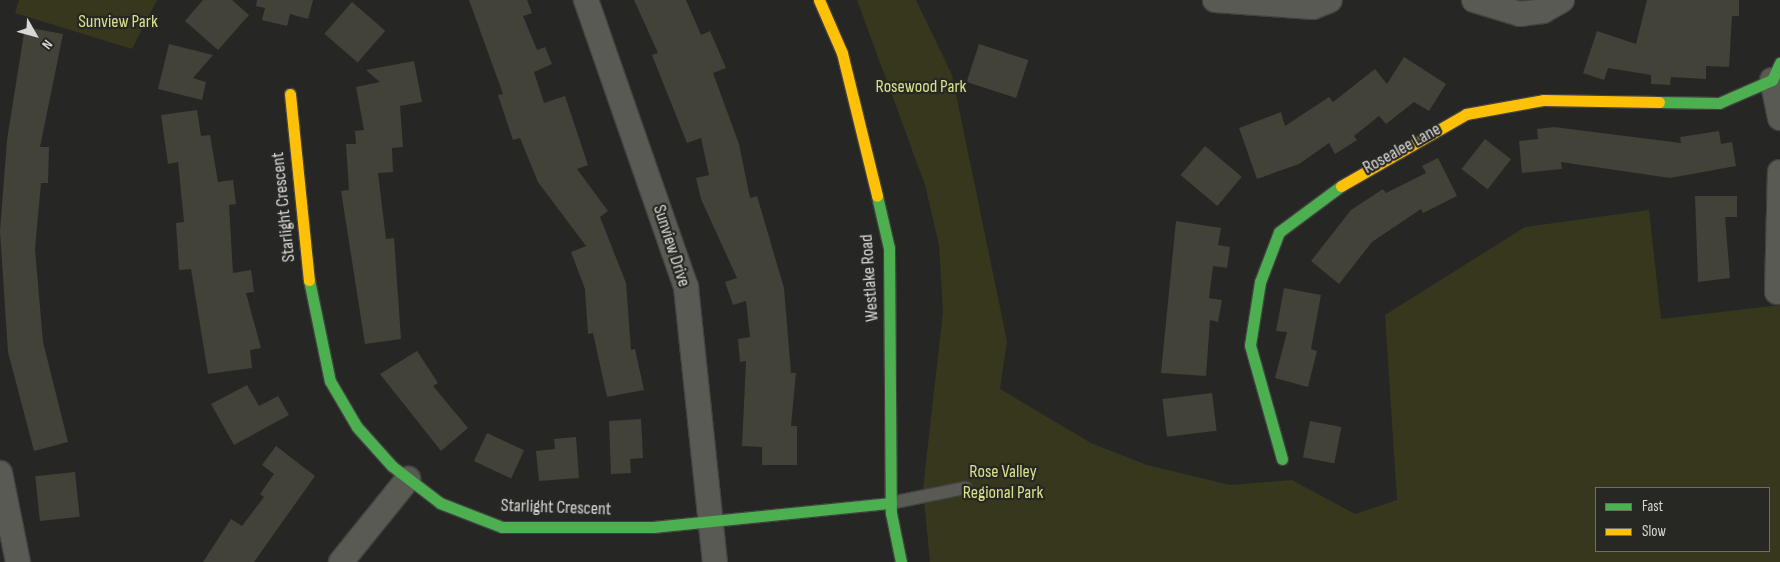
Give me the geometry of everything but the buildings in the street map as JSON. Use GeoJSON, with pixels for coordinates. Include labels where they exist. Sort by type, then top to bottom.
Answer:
{"type":"FeatureCollection","features":[{"type":"Feature","properties":{"kind":"street","name":"Sunview Drive"},"geometry":{"type":"LineString","coordinates":[[586,0],[686,287],[715,562]]}},
{"type":"Feature","properties":{"kind":"street","name":"Westlake Road"},"geometry":{"type":"LineString","coordinates":[[819,0],[842,54],[889,248],[891,504],[901,562]]}},
{"type":"Feature","properties":{"kind":"street"},"geometry":{"type":"LineString","coordinates":[[1215,0],[1226,4],[1313,7],[1330,0]]}},
{"type":"Feature","properties":{"kind":"street"},"geometry":{"type":"LineString","coordinates":[[1474,0],[1520,14],[1543,11],[1562,0]]}},
{"type":"Feature","properties":{"kind":"street","name":"Rosealee Lane"},"geometry":{"type":"LineString","coordinates":[[1282,459],[1250,345],[1260,282],[1279,232],[1364,169],[1466,114],[1543,100],[1719,103],[1776,72],[1780,118]]}},
{"type":"Feature","properties":{"kind":"street","name":"Starlight Crescent"},"geometry":{"type":"LineString","coordinates":[[290,94],[309,282],[330,381],[357,426],[408,479],[440,503],[502,528],[654,527],[891,504]]}},
{"type":"Feature","properties":{"kind":"street"},"geometry":{"type":"LineString","coordinates":[[1777,292],[1780,172]]}},
{"type":"Feature","properties":{"kind":"street"},"geometry":{"type":"LineString","coordinates":[[0,472],[18,562]]}},
{"type":"Feature","properties":{"kind":"street"},"geometry":{"type":"LineString","coordinates":[[341,562],[408,479]]}},
{"type":"Feature","properties":{"kind":"lane"},"geometry":{"type":"LineString","coordinates":[[891,504],[965,488]]}},
{"type":"Feature","properties":{"kind":"green space","name":"Sunview Park"},"geometry":{"type":"Polygon","coordinates":[[[19,0],[157,0],[132,49],[15,13],[19,0]]]}},
{"type":"Feature","properties":{"kind":"green space"},"geometry":{"type":"Polygon","coordinates":[[[857,0],[916,0],[952,75],[1007,341],[1000,389],[1091,443],[1147,465],[1230,485],[1292,480],[1355,514],[1397,500],[1385,315],[1525,227],[1649,210],[1661,319],[1780,305],[1780,562],[930,562],[923,489],[943,311],[939,245],[925,185],[857,0]]]}},
{"type":"Feature","properties":{"kind":"traffic: fast"},"geometry":{"type":"LineString","coordinates":[[1659,102],[1719,103],[1772,80],[1780,63]]}},
{"type":"Feature","properties":{"kind":"traffic: fast"},"geometry":{"type":"LineString","coordinates":[[1282,459],[1250,345],[1260,282],[1279,232],[1341,186]]}},
{"type":"Feature","properties":{"kind":"traffic: fast"},"geometry":{"type":"LineString","coordinates":[[877,196],[889,248],[891,513],[901,562]]}},
{"type":"Feature","properties":{"kind":"traffic: fast"},"geometry":{"type":"LineString","coordinates":[[309,280],[330,381],[357,427],[392,466],[440,503],[502,527],[653,527],[891,503]]}},
{"type":"Feature","properties":{"kind":"traffic: slow"},"geometry":{"type":"LineString","coordinates":[[819,0],[842,53],[877,196]]}},
{"type":"Feature","properties":{"kind":"traffic: slow"},"geometry":{"type":"LineString","coordinates":[[290,94],[309,280]]}},
{"type":"Feature","properties":{"kind":"traffic: slow"},"geometry":{"type":"LineString","coordinates":[[1341,186],[1466,114],[1543,100],[1659,102]]}},
{"type":"Feature","properties":{"kind":"park label","name":"Rosewood Park"},"geometry":{"type":"Point","coordinates":[921,87]}},
{"type":"Feature","properties":{"kind":"park label","name":"Rose Valley Regional Park"},"geometry":{"type":"Point","coordinates":[1003,483]}}]}
